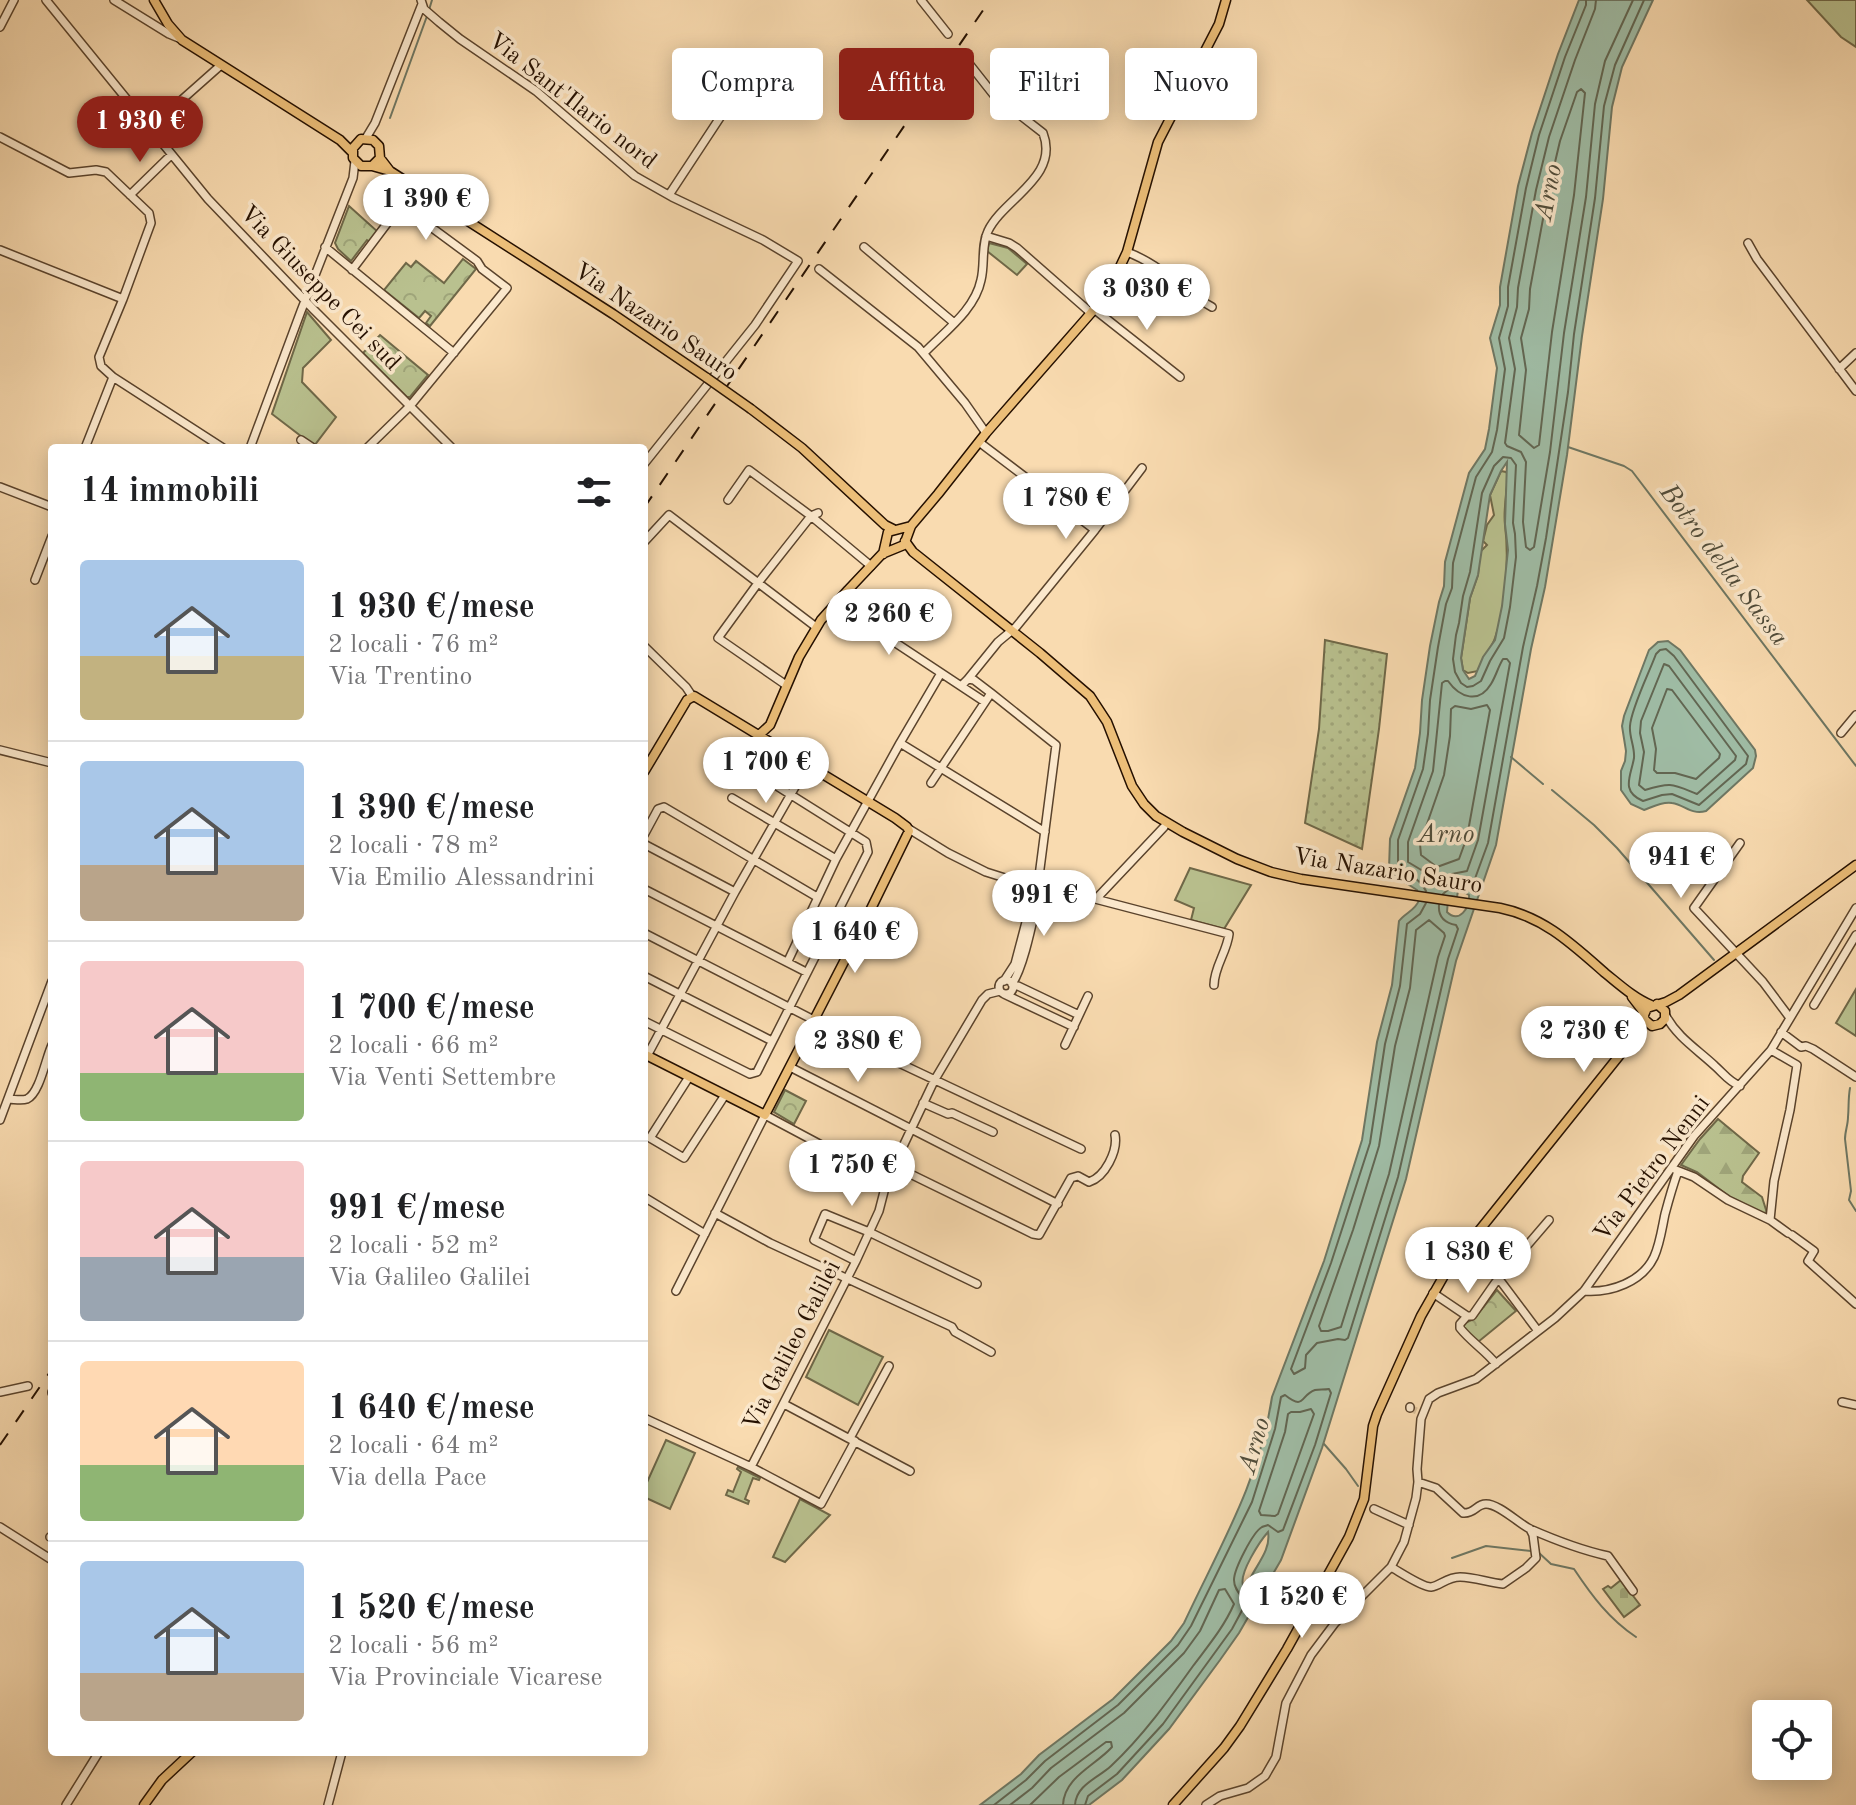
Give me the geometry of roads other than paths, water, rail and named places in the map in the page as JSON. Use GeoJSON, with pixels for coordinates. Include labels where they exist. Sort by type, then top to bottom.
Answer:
{"type":"FeatureCollection","features":[{"type":"Feature","properties":{"kind":"main road","name":"Via Nazario Sauro"},"geometry":{"type":"LineString","coordinates":[[147,0],[182,40],[340,140],[368,166],[390,171]]}},
{"type":"Feature","properties":{"kind":"main road","name":"Via Nazario Sauro"},"geometry":{"type":"LineString","coordinates":[[154,0],[164,19]]}},
{"type":"Feature","properties":{"kind":"main road"},"geometry":{"type":"LineString","coordinates":[[758,736],[770,725],[799,657],[816,627],[933,501],[986,433],[1092,311],[1115,279],[1127,252],[1158,142],[1219,24],[1226,0]]}},
{"type":"Feature","properties":{"kind":"main road"},"geometry":{"type":"LineString","coordinates":[[354,152],[366,138],[377,143]]}},
{"type":"Feature","properties":{"kind":"main road","name":"Via Nazario Sauro"},"geometry":{"type":"LineString","coordinates":[[377,143],[380,158],[390,171],[659,344],[802,448],[892,528],[904,534],[896,543],[913,552],[1094,700],[1107,722],[1132,786],[1144,804],[1160,819],[1256,867],[1301,879],[1525,914],[1549,927],[1629,993],[1654,1005]]}},
{"type":"Feature","properties":{"kind":"main road"},"geometry":{"type":"LineString","coordinates":[[368,166],[380,158]]}},
{"type":"Feature","properties":{"kind":"main road"},"geometry":{"type":"LineString","coordinates":[[896,543],[888,532],[892,528],[911,526]]}},
{"type":"Feature","properties":{"kind":"main road"},"geometry":{"type":"LineString","coordinates":[[648,765],[687,700],[697,697],[909,829],[765,1115],[648,1056]]}},
{"type":"Feature","properties":{"kind":"main road"},"geometry":{"type":"LineString","coordinates":[[770,725],[776,747]]}},
{"type":"Feature","properties":{"kind":"main road"},"geometry":{"type":"LineString","coordinates":[[1173,1805],[1240,1726],[1295,1636],[1349,1537],[1364,1499],[1377,1414],[1416,1324],[1433,1293],[1465,1248],[1635,1036],[1647,1008],[1679,995],[1856,865]]}},
{"type":"Feature","properties":{"kind":"main road","name":"Via Nazario Sauro"},"geometry":{"type":"LineString","coordinates":[[1629,993],[1644,1015]]}},
{"type":"Feature","properties":{"kind":"main road"},"geometry":{"type":"LineString","coordinates":[[1635,1036],[1663,1022],[1679,995]]}},
{"type":"Feature","properties":{"kind":"main road"},"geometry":{"type":"LineString","coordinates":[[1654,1005],[1663,1008],[1666,1015]]}},
{"type":"Feature","properties":{"kind":"main road"},"geometry":{"type":"LineString","coordinates":[[1644,1015],[1645,1020],[1654,1026]]}},
{"type":"Feature","properties":{"kind":"main road"},"geometry":{"type":"LineString","coordinates":[[144,1805],[162,1780],[188,1756]]}},
{"type":"Feature","properties":{"kind":"street"},"geometry":{"type":"LineString","coordinates":[[0,27],[14,0]]}},
{"type":"Feature","properties":{"kind":"street","name":"Via Giuseppe Cei sud"},"geometry":{"type":"LineString","coordinates":[[46,0],[208,199],[448,444]]}},
{"type":"Feature","properties":{"kind":"street","name":"Via Nazario Sauro"},"geometry":{"type":"LineString","coordinates":[[114,0],[182,40]]}},
{"type":"Feature","properties":{"kind":"street"},"geometry":{"type":"LineString","coordinates":[[921,0],[948,34]]}},
{"type":"Feature","properties":{"kind":"street"},"geometry":{"type":"LineString","coordinates":[[366,138],[375,123],[422,3]]}},
{"type":"Feature","properties":{"kind":"street","name":"Via Sant'Ilario nord"},"geometry":{"type":"LineString","coordinates":[[422,3],[432,16],[460,39],[536,91],[635,176],[763,240],[798,261],[755,325],[648,459]]}},
{"type":"Feature","properties":{"kind":"street"},"geometry":{"type":"LineString","coordinates":[[150,128],[221,65]]}},
{"type":"Feature","properties":{"kind":"street"},"geometry":{"type":"LineString","coordinates":[[924,353],[972,302],[983,271],[986,236],[998,216],[1034,180],[1044,159],[1046,139],[1040,130],[993,94],[974,70]]}},
{"type":"Feature","properties":{"kind":"street"},"geometry":{"type":"LineString","coordinates":[[669,195],[718,120]]}},
{"type":"Feature","properties":{"kind":"street"},"geometry":{"type":"LineString","coordinates":[[375,123],[377,143]]}},
{"type":"Feature","properties":{"kind":"street"},"geometry":{"type":"LineString","coordinates":[[0,137],[69,173],[106,172],[149,213],[151,220],[99,361],[113,377],[217,444]]}},
{"type":"Feature","properties":{"kind":"street"},"geometry":{"type":"LineString","coordinates":[[251,444],[353,178],[354,152]]}},
{"type":"Feature","properties":{"kind":"street"},"geometry":{"type":"LineString","coordinates":[[130,195],[171,155]]}},
{"type":"Feature","properties":{"kind":"street"},"geometry":{"type":"LineString","coordinates":[[353,178],[368,166]]}},
{"type":"Feature","properties":{"kind":"street"},"geometry":{"type":"LineString","coordinates":[[352,270],[401,205],[477,261],[482,269],[507,288],[410,406],[371,444]]}},
{"type":"Feature","properties":{"kind":"street"},"geometry":{"type":"LineString","coordinates":[[986,236],[1017,248],[1092,311],[1180,377]]}},
{"type":"Feature","properties":{"kind":"street"},"geometry":{"type":"LineString","coordinates":[[1748,243],[1856,391]]}},
{"type":"Feature","properties":{"kind":"street"},"geometry":{"type":"LineString","coordinates":[[325,247],[454,353]]}},
{"type":"Feature","properties":{"kind":"street"},"geometry":{"type":"LineString","coordinates":[[864,247],[953,322]]}},
{"type":"Feature","properties":{"kind":"street"},"geometry":{"type":"LineString","coordinates":[[0,250],[123,299]]}},
{"type":"Feature","properties":{"kind":"street"},"geometry":{"type":"LineString","coordinates":[[1127,252],[1146,260],[1212,307]]}},
{"type":"Feature","properties":{"kind":"street"},"geometry":{"type":"LineString","coordinates":[[819,269],[924,353],[986,433]]}},
{"type":"Feature","properties":{"kind":"street"},"geometry":{"type":"LineString","coordinates":[[1839,369],[1856,353]]}},
{"type":"Feature","properties":{"kind":"street"},"geometry":{"type":"LineString","coordinates":[[87,444],[113,377]]}},
{"type":"Feature","properties":{"kind":"street"},"geometry":{"type":"LineString","coordinates":[[301,440],[307,444]]}},
{"type":"Feature","properties":{"kind":"street"},"geometry":{"type":"LineString","coordinates":[[979,442],[1095,530]]}},
{"type":"Feature","properties":{"kind":"street"},"geometry":{"type":"LineString","coordinates":[[961,686],[998,642],[1012,631],[1142,468]]}},
{"type":"Feature","properties":{"kind":"street"},"geometry":{"type":"LineString","coordinates":[[728,500],[749,470],[815,515],[871,566]]}},
{"type":"Feature","properties":{"kind":"street"},"geometry":{"type":"LineString","coordinates":[[0,487],[48,505]]}},
{"type":"Feature","properties":{"kind":"street"},"geometry":{"type":"LineString","coordinates":[[648,538],[669,515],[816,627]]}},
{"type":"Feature","properties":{"kind":"street"},"geometry":{"type":"LineString","coordinates":[[786,685],[718,638],[758,583],[815,515]]}},
{"type":"Feature","properties":{"kind":"street"},"geometry":{"type":"LineString","coordinates":[[35,580],[48,546]]}},
{"type":"Feature","properties":{"kind":"street"},"geometry":{"type":"LineString","coordinates":[[837,601],[985,702]]}},
{"type":"Feature","properties":{"kind":"street"},"geometry":{"type":"LineString","coordinates":[[648,650],[692,696]]}},
{"type":"Feature","properties":{"kind":"street"},"geometry":{"type":"LineString","coordinates":[[788,961],[850,832],[941,673]]}},
{"type":"Feature","properties":{"kind":"street"},"geometry":{"type":"LineString","coordinates":[[931,783],[991,693],[968,679]]}},
{"type":"Feature","properties":{"kind":"street","name":"Via Galileo Galilei"},"geometry":{"type":"LineString","coordinates":[[751,1467],[856,1261],[879,1211],[887,1180],[934,1081],[982,1000],[988,994],[1012,992],[1010,983],[1038,884],[1056,745],[991,693]]}},
{"type":"Feature","properties":{"kind":"street"},"geometry":{"type":"LineString","coordinates":[[1841,733],[1856,715]]}},
{"type":"Feature","properties":{"kind":"street"},"geometry":{"type":"LineString","coordinates":[[900,743],[1045,832]]}},
{"type":"Feature","properties":{"kind":"street"},"geometry":{"type":"LineString","coordinates":[[0,750],[48,762]]}},
{"type":"Feature","properties":{"kind":"street"},"geometry":{"type":"LineString","coordinates":[[648,1052],[807,766]]}},
{"type":"Feature","properties":{"kind":"street"},"geometry":{"type":"LineString","coordinates":[[648,1023],[750,1074],[757,1072],[868,852],[866,842],[750,769]]}},
{"type":"Feature","properties":{"kind":"street"},"geometry":{"type":"LineString","coordinates":[[732,798],[836,859]]}},
{"type":"Feature","properties":{"kind":"street"},"geometry":{"type":"LineString","coordinates":[[648,828],[662,807],[817,897]]}},
{"type":"Feature","properties":{"kind":"street"},"geometry":{"type":"LineString","coordinates":[[1096,899],[1164,827]]}},
{"type":"Feature","properties":{"kind":"street"},"geometry":{"type":"LineString","coordinates":[[909,829],[986,872],[1229,934],[1228,944],[1214,976],[1214,985]]}},
{"type":"Feature","properties":{"kind":"street"},"geometry":{"type":"LineString","coordinates":[[1740,843],[1694,908],[1763,982],[1790,1018]]}},
{"type":"Feature","properties":{"kind":"street"},"geometry":{"type":"LineString","coordinates":[[648,846],[735,892]]}},
{"type":"Feature","properties":{"kind":"street"},"geometry":{"type":"LineString","coordinates":[[648,891],[806,972]]}},
{"type":"Feature","properties":{"kind":"street","name":"Via Pietro Nenni"},"geometry":{"type":"LineString","coordinates":[[1418,1482],[1421,1413],[1432,1396],[1476,1379],[1577,1300],[1675,1168],[1694,1136],[1771,1050],[1855,912]]}},
{"type":"Feature","properties":{"kind":"street"},"geometry":{"type":"LineString","coordinates":[[648,935],[934,1081],[1081,1149]]}},
{"type":"Feature","properties":{"kind":"street"},"geometry":{"type":"LineString","coordinates":[[1814,1005],[1856,935]]}},
{"type":"Feature","properties":{"kind":"street"},"geometry":{"type":"LineString","coordinates":[[648,978],[772,1041]]}},
{"type":"Feature","properties":{"kind":"street"},"geometry":{"type":"LineString","coordinates":[[1010,983],[1079,1015]]}},
{"type":"Feature","properties":{"kind":"street","name":"Via Galileo Galilei"},"geometry":{"type":"LineString","coordinates":[[1002,993],[999,985],[1010,983]]}},
{"type":"Feature","properties":{"kind":"street"},"geometry":{"type":"LineString","coordinates":[[0,1120],[48,992]]}},
{"type":"Feature","properties":{"kind":"street"},"geometry":{"type":"LineString","coordinates":[[1002,993],[1074,1027]]}},
{"type":"Feature","properties":{"kind":"street"},"geometry":{"type":"LineString","coordinates":[[1065,1045],[1088,996]]}},
{"type":"Feature","properties":{"kind":"street"},"geometry":{"type":"LineString","coordinates":[[1666,1015],[1678,1033],[1741,1084]]}},
{"type":"Feature","properties":{"kind":"street"},"geometry":{"type":"LineString","coordinates":[[1654,1026],[1678,1033]]}},
{"type":"Feature","properties":{"kind":"street"},"geometry":{"type":"LineString","coordinates":[[1781,1032],[1801,1047],[1813,1049],[1856,1077]]}},
{"type":"Feature","properties":{"kind":"street"},"geometry":{"type":"LineString","coordinates":[[1770,1220],[1774,1181],[1801,1047]]}},
{"type":"Feature","properties":{"kind":"street"},"geometry":{"type":"LineString","coordinates":[[1771,1050],[1797,1065]]}},
{"type":"Feature","properties":{"kind":"street"},"geometry":{"type":"LineString","coordinates":[[8,1099],[22,1100],[35,1092],[48,1056]]}},
{"type":"Feature","properties":{"kind":"street"},"geometry":{"type":"LineString","coordinates":[[790,1067],[1058,1204]]}},
{"type":"Feature","properties":{"kind":"street"},"geometry":{"type":"LineString","coordinates":[[1719,1069],[1728,1080],[1731,1095]]}},
{"type":"Feature","properties":{"kind":"street"},"geometry":{"type":"LineString","coordinates":[[689,1077],[650,1138],[684,1158],[725,1095]]}},
{"type":"Feature","properties":{"kind":"street"},"geometry":{"type":"LineString","coordinates":[[1728,1080],[1741,1084]]}},
{"type":"Feature","properties":{"kind":"street"},"geometry":{"type":"LineString","coordinates":[[923,1103],[993,1132]]}},
{"type":"Feature","properties":{"kind":"street"},"geometry":{"type":"LineString","coordinates":[[676,1291],[765,1115],[887,1180]]}},
{"type":"Feature","properties":{"kind":"street"},"geometry":{"type":"LineString","coordinates":[[894,1166],[1039,1235],[1074,1176],[1089,1182],[1098,1178],[1111,1158],[1115,1135]]}},
{"type":"Feature","properties":{"kind":"street"},"geometry":{"type":"LineString","coordinates":[[1584,1291],[1619,1286],[1646,1269],[1657,1249],[1675,1168],[1728,1200],[1770,1220],[1814,1251],[1808,1261],[1856,1304]]}},
{"type":"Feature","properties":{"kind":"street"},"geometry":{"type":"LineString","coordinates":[[648,1199],[705,1234]]}},
{"type":"Feature","properties":{"kind":"street"},"geometry":{"type":"LineString","coordinates":[[715,1213],[770,1243],[952,1327],[955,1332],[991,1352]]}},
{"type":"Feature","properties":{"kind":"street"},"geometry":{"type":"LineString","coordinates":[[856,1261],[814,1240],[825,1214],[977,1284]]}},
{"type":"Feature","properties":{"kind":"street"},"geometry":{"type":"LineString","coordinates":[[1495,1363],[1460,1328],[1460,1324],[1475,1313],[1549,1220]]}},
{"type":"Feature","properties":{"kind":"street"},"geometry":{"type":"LineString","coordinates":[[1499,1279],[1538,1331]]}},
{"type":"Feature","properties":{"kind":"street"},"geometry":{"type":"LineString","coordinates":[[1433,1293],[1467,1316]]}},
{"type":"Feature","properties":{"kind":"street"},"geometry":{"type":"LineString","coordinates":[[648,1420],[822,1502],[889,1366]]}},
{"type":"Feature","properties":{"kind":"street"},"geometry":{"type":"LineString","coordinates":[[0,1392],[28,1386]]}},
{"type":"Feature","properties":{"kind":"street"},"geometry":{"type":"LineString","coordinates":[[1842,1402],[1856,1405]]}},
{"type":"Feature","properties":{"kind":"street"},"geometry":{"type":"LineString","coordinates":[[784,1404],[910,1471]]}},
{"type":"Feature","properties":{"kind":"street"},"geometry":{"type":"LineString","coordinates":[[1206,1805],[1220,1796],[1248,1788],[1265,1776],[1276,1757],[1286,1703],[1311,1655],[1335,1623],[1391,1567],[1404,1542],[1418,1482],[1436,1488],[1463,1513],[1491,1505],[1530,1529],[1573,1547],[1608,1556],[1633,1591]]}},
{"type":"Feature","properties":{"kind":"street"},"geometry":{"type":"LineString","coordinates":[[1374,1509],[1409,1525]]}},
{"type":"Feature","properties":{"kind":"street"},"geometry":{"type":"LineString","coordinates":[[0,1527],[48,1557]]}},
{"type":"Feature","properties":{"kind":"street"},"geometry":{"type":"LineString","coordinates":[[1391,1567],[1430,1587],[1457,1577],[1503,1584],[1535,1561],[1530,1529]]}},
{"type":"Feature","properties":{"kind":"street"},"geometry":{"type":"LineString","coordinates":[[66,1805],[97,1756]]}},
{"type":"Feature","properties":{"kind":"street"},"geometry":{"type":"LineString","coordinates":[[328,1805],[341,1756]]}},
{"type":"Feature","properties":{"kind":"water","name":"Arno"},"geometry":{"type":"Polygon","coordinates":[[[1579,0],[1653,0],[1622,67],[1612,107],[1603,199],[1567,455],[1496,845],[1456,961],[1406,1179],[1322,1448],[1281,1560],[1239,1633],[1169,1729],[1122,1780],[1089,1805],[980,1805],[1113,1699],[1171,1641],[1184,1623],[1248,1485],[1272,1397],[1324,1261],[1362,1140],[1377,1042],[1392,985],[1399,921],[1419,900],[1417,890],[1389,869],[1390,839],[1415,768],[1422,700],[1444,586],[1445,562],[1469,473],[1485,449],[1489,429],[1497,368],[1490,338],[1500,305],[1500,287],[1518,186],[1558,54],[1579,0]],[[1507,462],[1490,495],[1478,575],[1470,598],[1461,658],[1463,670],[1469,679],[1475,676],[1495,640],[1502,606],[1508,550],[1505,524],[1507,462]],[[1458,891],[1457,897],[1451,896],[1448,900],[1447,912],[1456,916],[1463,913],[1469,900],[1469,895],[1458,891]],[[1268,1532],[1251,1557],[1243,1585],[1251,1595],[1254,1588],[1251,1577],[1266,1550],[1268,1532]]]}},
{"type":"Feature","properties":{"kind":"water"},"geometry":{"type":"Polygon","coordinates":[[[1668,641],[1680,650],[1755,750],[1753,768],[1706,811],[1696,812],[1669,803],[1644,810],[1631,804],[1621,790],[1621,771],[1626,751],[1622,726],[1624,716],[1649,650],[1658,642],[1668,641]]]}},
{"type":"Feature","properties":{"kind":"waterway"},"geometry":{"type":"LineString","coordinates":[[429,10],[432,0]]}},
{"type":"Feature","properties":{"kind":"waterway"},"geometry":{"type":"LineString","coordinates":[[390,118],[427,16]]}},
{"type":"Feature","properties":{"kind":"waterway","name":"Botro della Sassa"},"geometry":{"type":"LineString","coordinates":[[1568,447],[1632,471],[1856,766]]}},
{"type":"Feature","properties":{"kind":"waterway"},"geometry":{"type":"LineString","coordinates":[[1511,757],[1543,784]]}},
{"type":"Feature","properties":{"kind":"waterway"},"geometry":{"type":"LineString","coordinates":[[1552,790],[1617,848],[1714,960]]}},
{"type":"Feature","properties":{"kind":"waterway"},"geometry":{"type":"LineString","coordinates":[[1850,1088],[1845,1139],[1851,1191],[1849,1200],[1856,1211]]}},
{"type":"Feature","properties":{"kind":"waterway"},"geometry":{"type":"LineString","coordinates":[[1324,1444],[1358,1486]]}},
{"type":"Feature","properties":{"kind":"waterway"},"geometry":{"type":"LineString","coordinates":[[1452,1558],[1486,1546],[1531,1551]]}},
{"type":"Feature","properties":{"kind":"waterway"},"geometry":{"type":"LineString","coordinates":[[1538,1552],[1551,1564],[1574,1569],[1617,1623],[1636,1637]]}},
{"type":"Feature","properties":{"kind":"tunnel"},"geometry":{"type":"LineString","coordinates":[[1410,1408],[1419,1412]]}},
{"type":"Feature","properties":{"kind":"railway"},"geometry":{"type":"LineString","coordinates":[[648,502],[990,0]]}},
{"type":"Feature","properties":{"kind":"railway"},"geometry":{"type":"LineString","coordinates":[[0,1445],[48,1375]]}}]}
